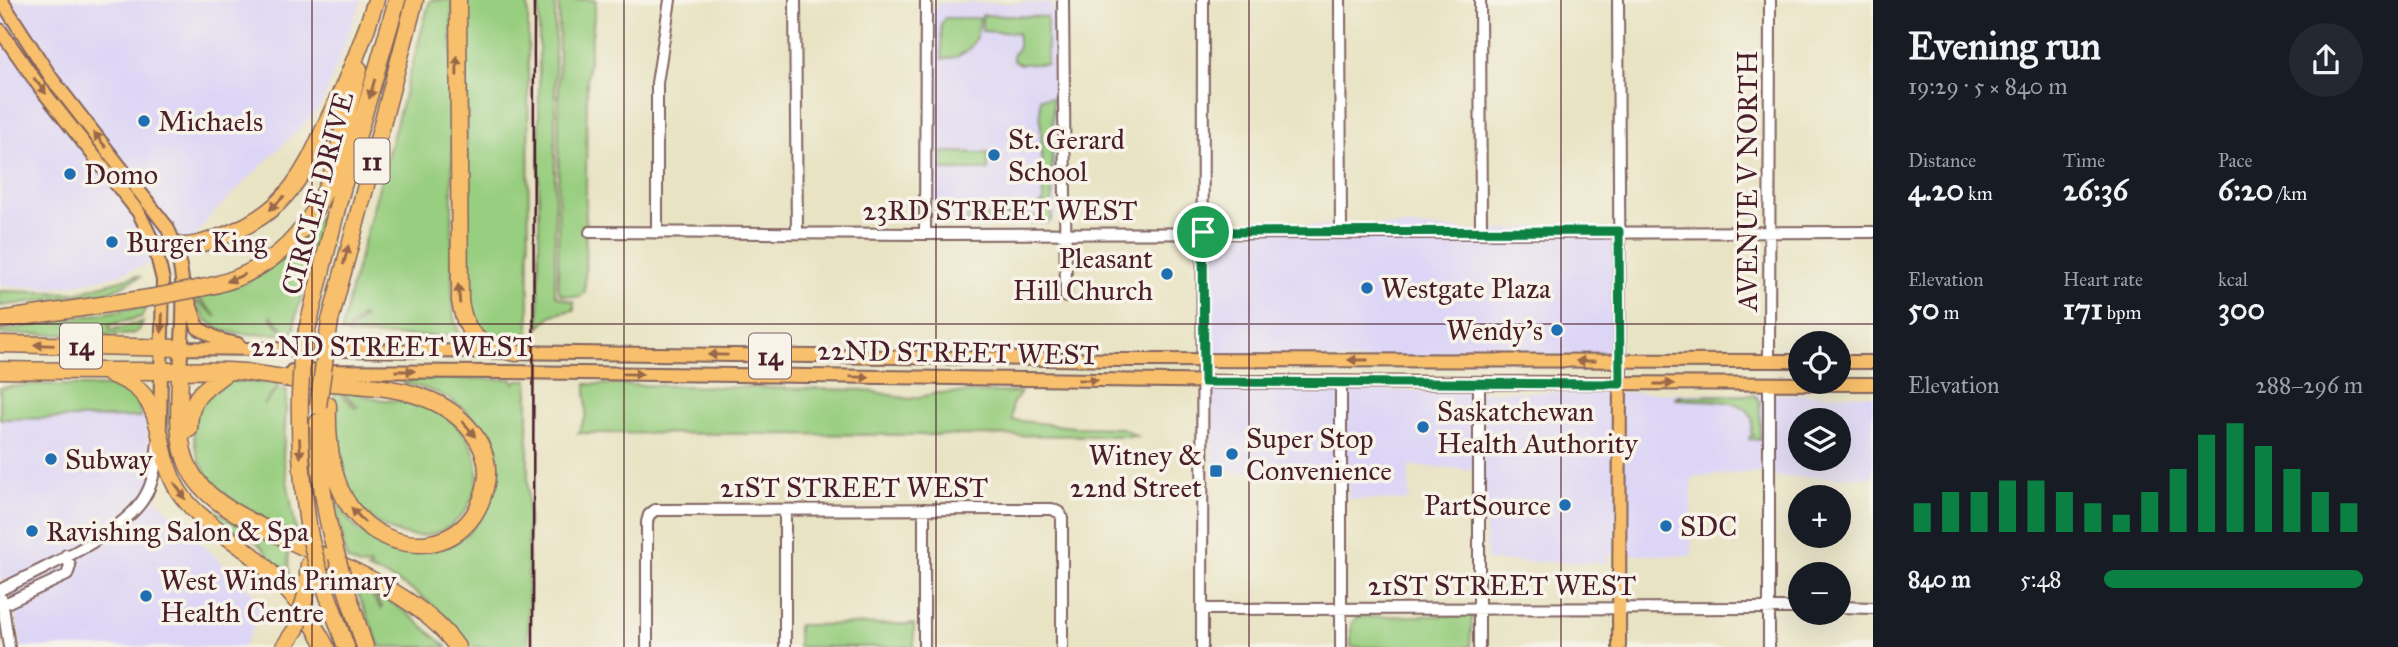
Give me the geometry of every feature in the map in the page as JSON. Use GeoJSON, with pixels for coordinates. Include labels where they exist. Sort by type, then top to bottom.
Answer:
{"type":"FeatureCollection","features":[{"type":"Feature","properties":{"kind":"highway"},"geometry":{"type":"LineString","coordinates":[[176,246],[192,246],[236,231],[257,220],[280,201],[310,160],[353,66],[376,0]]}},
{"type":"Feature","properties":{"kind":"highway","name":"CIRCLE DRIVE"},"geometry":{"type":"LineString","coordinates":[[346,647],[314,566],[307,536],[299,444],[302,360],[339,200],[397,0]]}},
{"type":"Feature","properties":{"kind":"highway","name":"CIRCLE DRIVE"},"geometry":{"type":"LineString","coordinates":[[365,647],[325,514],[318,443],[330,321],[415,0]]}},
{"type":"Feature","properties":{"kind":"highway"},"geometry":{"type":"LineString","coordinates":[[458,0],[460,301],[465,325],[473,336],[494,349],[516,353]]}},
{"type":"Feature","properties":{"kind":"highway"},"geometry":{"type":"LineString","coordinates":[[0,320],[219,285],[259,267],[290,245],[305,226],[331,177],[356,85],[364,36]]}},
{"type":"Feature","properties":{"kind":"highway","name":"22ND STREET WEST"},"geometry":{"type":"LineString","coordinates":[[0,344],[181,348]]}},
{"type":"Feature","properties":{"kind":"highway","name":"22ND STREET WEST"},"geometry":{"type":"LineString","coordinates":[[4,371],[235,372]]}},
{"type":"Feature","properties":{"kind":"highway"},"geometry":{"type":"LineString","coordinates":[[97,371],[114,376],[139,389],[150,403],[160,427],[166,464],[183,496],[201,517],[252,555],[278,581],[310,620],[326,647]]}},
{"type":"Feature","properties":{"kind":"highway"},"geometry":{"type":"LineString","coordinates":[[180,371],[180,434],[188,467],[201,486],[221,504],[258,525],[398,595],[433,621],[450,636],[457,647]]}},
{"type":"Feature","properties":{"kind":"highway"},"geometry":{"type":"LineString","coordinates":[[188,467],[191,406],[200,392],[235,372],[401,391],[423,397],[446,408],[470,429],[480,445],[486,463],[486,487],[471,519],[453,534],[422,544],[396,541],[368,526],[350,506],[335,475],[323,405]]}},
{"type":"Feature","properties":{"kind":"highway"},"geometry":{"type":"LineString","coordinates":[[284,647],[296,629],[314,566]]}},
{"type":"Feature","properties":{"kind":"main road"},"geometry":{"type":"LineString","coordinates":[[1,0],[51,77],[158,213],[176,246],[198,328],[220,340],[262,350]]}},
{"type":"Feature","properties":{"kind":"main road"},"geometry":{"type":"LineString","coordinates":[[0,30],[39,86],[139,213],[154,244],[162,270],[160,427]]}},
{"type":"Feature","properties":{"kind":"main road"},"geometry":{"type":"LineString","coordinates":[[180,371],[184,280]]}},
{"type":"Feature","properties":{"kind":"main road","name":"22ND STREET WEST"},"geometry":{"type":"LineString","coordinates":[[181,348],[1203,360],[1788,361]]}},
{"type":"Feature","properties":{"kind":"main road"},"geometry":{"type":"LineString","coordinates":[[1619,647],[1620,361]]}},
{"type":"Feature","properties":{"kind":"main road"},"geometry":{"type":"LineString","coordinates":[[1851,362],[1873,362]]}},
{"type":"Feature","properties":{"kind":"main road","name":"22ND STREET WEST"},"geometry":{"type":"LineString","coordinates":[[235,372],[1204,382],[1873,384]]}},
{"type":"Feature","properties":{"kind":"street"},"geometry":{"type":"LineString","coordinates":[[657,233],[657,83],[670,0]]}},
{"type":"Feature","properties":{"kind":"street"},"geometry":{"type":"LineString","coordinates":[[795,0],[796,233]]}},
{"type":"Feature","properties":{"kind":"street"},"geometry":{"type":"LineString","coordinates":[[925,234],[926,0]]}},
{"type":"Feature","properties":{"kind":"street"},"geometry":{"type":"LineString","coordinates":[[1063,0],[1066,297]]}},
{"type":"Feature","properties":{"kind":"street"},"geometry":{"type":"LineString","coordinates":[[1202,647],[1203,0]]}},
{"type":"Feature","properties":{"kind":"street"},"geometry":{"type":"LineString","coordinates":[[1340,0],[1341,231]]}},
{"type":"Feature","properties":{"kind":"street"},"geometry":{"type":"LineString","coordinates":[[1480,0],[1481,232]]}},
{"type":"Feature","properties":{"kind":"street"},"geometry":{"type":"LineString","coordinates":[[1618,0],[1620,361]]}},
{"type":"Feature","properties":{"kind":"street","name":"AVENUE V NORTH"},"geometry":{"type":"LineString","coordinates":[[1769,361],[1770,0]]}},
{"type":"Feature","properties":{"kind":"street","name":"23RD STREET WEST"},"geometry":{"type":"LineString","coordinates":[[590,232],[1873,232]]}},
{"type":"Feature","properties":{"kind":"street"},"geometry":{"type":"LineString","coordinates":[[1341,383],[1341,647]]}},
{"type":"Feature","properties":{"kind":"street"},"geometry":{"type":"LineString","coordinates":[[1479,383],[1479,647]]}},
{"type":"Feature","properties":{"kind":"street"},"geometry":{"type":"LineString","coordinates":[[1769,384],[1769,647]]}},
{"type":"Feature","properties":{"kind":"street"},"geometry":{"type":"LineString","coordinates":[[8,647],[0,588],[104,534],[138,507],[153,478],[160,427]]}},
{"type":"Feature","properties":{"kind":"street"},"geometry":{"type":"LineString","coordinates":[[923,509],[924,647]]}},
{"type":"Feature","properties":{"kind":"street","name":"21ST STREET WEST"},"geometry":{"type":"LineString","coordinates":[[647,647],[647,522],[649,514],[655,510],[923,509],[1052,509],[1060,513],[1062,647]]}},
{"type":"Feature","properties":{"kind":"street"},"geometry":{"type":"LineString","coordinates":[[785,510],[785,647]]}},
{"type":"Feature","properties":{"kind":"street"},"geometry":{"type":"LineString","coordinates":[[1,605],[67,575],[70,566],[66,555]]}},
{"type":"Feature","properties":{"kind":"street"},"geometry":{"type":"LineString","coordinates":[[1851,607],[1873,608]]}},
{"type":"Feature","properties":{"kind":"street","name":"21ST STREET WEST"},"geometry":{"type":"LineString","coordinates":[[1202,608],[1788,608]]}},
{"type":"Feature","properties":{"kind":"street"},"geometry":{"type":"LineString","coordinates":[[0,634],[8,647]]}},
{"type":"Feature","properties":{"kind":"shaded area"},"geometry":{"type":"Polygon","coordinates":[[[0,0],[362,0],[317,111],[212,214],[190,243],[148,264],[114,276],[54,288],[0,286],[0,0]]]}},
{"type":"Feature","properties":{"kind":"shaded area","name":"St. Gerard School"},"geometry":{"type":"Polygon","coordinates":[[[940,3],[1049,3],[1055,11],[1056,217],[1049,224],[938,224],[933,220],[932,12],[940,3]]]}},
{"type":"Feature","properties":{"kind":"shaded area"},"geometry":{"type":"Polygon","coordinates":[[[1271,226],[1411,226],[1481,232],[1549,226],[1619,231],[1620,361],[1203,360],[1203,232],[1271,226]]]}},
{"type":"Feature","properties":{"kind":"shaded area"},"geometry":{"type":"Polygon","coordinates":[[[1213,389],[1873,395],[1873,477],[1776,477],[1761,472],[1692,477],[1692,556],[1608,554],[1605,563],[1487,561],[1483,470],[1409,466],[1409,501],[1348,499],[1348,473],[1213,472],[1213,389]]]}},
{"type":"Feature","properties":{"kind":"shaded area"},"geometry":{"type":"Polygon","coordinates":[[[0,403],[144,404],[154,497],[261,601],[255,625],[243,647],[22,647],[8,578],[0,582],[0,403]]]}},
{"type":"Feature","properties":{"kind":"green space"},"geometry":{"type":"Polygon","coordinates":[[[430,0],[452,0],[452,286],[454,318],[460,337],[347,335],[364,318],[362,316],[345,333],[341,333],[430,0]]]}},
{"type":"Feature","properties":{"kind":"green space"},"geometry":{"type":"Polygon","coordinates":[[[465,0],[528,0],[529,340],[500,337],[475,323],[472,325],[468,307],[465,0]]]}},
{"type":"Feature","properties":{"kind":"green space"},"geometry":{"type":"Polygon","coordinates":[[[539,0],[555,0],[555,293],[558,297],[574,302],[574,310],[552,315],[539,328],[539,0]]]}},
{"type":"Feature","properties":{"kind":"green space"},"geometry":{"type":"Polygon","coordinates":[[[559,0],[596,0],[587,78],[585,292],[580,297],[562,295],[558,287],[559,0]]]}},
{"type":"Feature","properties":{"kind":"green space"},"geometry":{"type":"Polygon","coordinates":[[[982,15],[1047,17],[1047,64],[1020,64],[1013,60],[1013,54],[1018,49],[1018,33],[982,31],[982,15]]]}},
{"type":"Feature","properties":{"kind":"green space"},"geometry":{"type":"Polygon","coordinates":[[[945,18],[980,18],[977,35],[970,48],[959,56],[942,59],[941,23],[945,18]]]}},
{"type":"Feature","properties":{"kind":"green space"},"geometry":{"type":"Polygon","coordinates":[[[1040,98],[1053,98],[1052,219],[1047,223],[967,223],[967,216],[1040,216],[1040,204],[1043,204],[1040,98]]]}},
{"type":"Feature","properties":{"kind":"green space"},"geometry":{"type":"Polygon","coordinates":[[[943,152],[988,153],[988,170],[943,170],[943,152]]]}},
{"type":"Feature","properties":{"kind":"green space"},"geometry":{"type":"Polygon","coordinates":[[[325,209],[295,320],[294,333],[287,332],[271,316],[285,334],[231,332],[219,329],[209,322],[201,313],[195,299],[217,317],[196,295],[249,281],[290,254],[325,209]]]}},
{"type":"Feature","properties":{"kind":"green space"},"geometry":{"type":"Polygon","coordinates":[[[135,276],[140,277],[111,291],[0,306],[0,291],[75,293],[135,276]]]}},
{"type":"Feature","properties":{"kind":"green space"},"geometry":{"type":"Polygon","coordinates":[[[146,306],[142,317],[109,325],[111,330],[143,322],[139,330],[132,334],[0,334],[0,331],[146,306]]]}},
{"type":"Feature","properties":{"kind":"green space"},"geometry":{"type":"Polygon","coordinates":[[[414,379],[513,379],[514,383],[528,380],[528,647],[468,647],[449,621],[411,589],[366,569],[371,568],[370,565],[359,566],[346,559],[334,493],[348,518],[361,532],[391,546],[424,551],[452,544],[474,527],[488,503],[493,475],[489,447],[475,420],[449,399],[403,383],[414,379]]]}},
{"type":"Feature","properties":{"kind":"green space"},"geometry":{"type":"Polygon","coordinates":[[[227,381],[278,383],[278,387],[263,405],[278,389],[287,390],[283,457],[297,537],[243,508],[213,481],[202,465],[195,446],[194,425],[197,409],[207,393],[227,381]]]}},
{"type":"Feature","properties":{"kind":"green space"},"geometry":{"type":"Polygon","coordinates":[[[36,384],[111,387],[138,396],[141,417],[0,419],[0,388],[36,384]]]}},
{"type":"Feature","properties":{"kind":"green space"},"geometry":{"type":"Polygon","coordinates":[[[586,384],[864,390],[910,399],[939,393],[1021,392],[1012,404],[1012,420],[1073,427],[1122,428],[1136,436],[578,433],[586,416],[586,384]]]}},
{"type":"Feature","properties":{"kind":"green space"},"geometry":{"type":"Polygon","coordinates":[[[341,390],[378,399],[415,402],[453,422],[471,445],[477,471],[473,496],[460,517],[440,531],[415,536],[386,528],[366,514],[345,481],[336,429],[334,406],[338,407],[334,404],[335,391],[339,391],[355,408],[357,406],[341,390]]]}},
{"type":"Feature","properties":{"kind":"green space"},"geometry":{"type":"Polygon","coordinates":[[[1755,395],[1760,402],[1760,440],[1749,439],[1754,435],[1751,433],[1752,419],[1747,410],[1738,405],[1675,398],[1675,396],[1755,395]]]}},
{"type":"Feature","properties":{"kind":"green space"},"geometry":{"type":"Polygon","coordinates":[[[166,397],[171,446],[178,467],[189,485],[219,513],[296,550],[288,552],[290,584],[258,544],[247,535],[222,525],[206,513],[183,485],[171,452],[166,397]]]}},
{"type":"Feature","properties":{"kind":"green space"},"geometry":{"type":"Polygon","coordinates":[[[352,580],[365,586],[381,609],[370,588],[407,613],[447,647],[380,647],[352,580]]]}},
{"type":"Feature","properties":{"kind":"green space"},"geometry":{"type":"Polygon","coordinates":[[[1472,615],[1470,647],[1351,647],[1351,624],[1357,617],[1472,615]]]}},
{"type":"Feature","properties":{"kind":"green space"},"geometry":{"type":"Polygon","coordinates":[[[914,624],[914,647],[798,647],[798,625],[914,624]]]}},
{"type":"Feature","properties":{"kind":"railway"},"geometry":{"type":"LineString","coordinates":[[533,647],[534,0]]}},
{"type":"Feature","properties":{"kind":"place","name":"Michaels"},"geometry":{"type":"Point","coordinates":[144,121]}},
{"type":"Feature","properties":{"kind":"place","name":"St. Gerard School"},"geometry":{"type":"Point","coordinates":[994,155]}},
{"type":"Feature","properties":{"kind":"place","name":"Domo"},"geometry":{"type":"Point","coordinates":[70,174]}},
{"type":"Feature","properties":{"kind":"place","name":"Burger King"},"geometry":{"type":"Point","coordinates":[112,242]}},
{"type":"Feature","properties":{"kind":"place","name":"Pleasant Hill Church"},"geometry":{"type":"Point","coordinates":[1167,274]}},
{"type":"Feature","properties":{"kind":"place","name":"Westgate Plaza"},"geometry":{"type":"Point","coordinates":[1367,288]}},
{"type":"Feature","properties":{"kind":"place","name":"Wendy's"},"geometry":{"type":"Point","coordinates":[1557,330]}},
{"type":"Feature","properties":{"kind":"place","name":"Saskatchewan Health Authority"},"geometry":{"type":"Point","coordinates":[1423,427]}},
{"type":"Feature","properties":{"kind":"place","name":"Super Stop Convenience"},"geometry":{"type":"Point","coordinates":[1232,454]}},
{"type":"Feature","properties":{"kind":"place","name":"Subway"},"geometry":{"type":"Point","coordinates":[51,459]}},
{"type":"Feature","properties":{"kind":"place","name":"Witney & 22nd Street"},"geometry":{"type":"Point","coordinates":[1216,471]}},
{"type":"Feature","properties":{"kind":"place","name":"PartSource"},"geometry":{"type":"Point","coordinates":[1565,505]}},
{"type":"Feature","properties":{"kind":"place","name":"SDC"},"geometry":{"type":"Point","coordinates":[1666,526]}},
{"type":"Feature","properties":{"kind":"place","name":"Ravishing Salon & Spa"},"geometry":{"type":"Point","coordinates":[32,531]}},
{"type":"Feature","properties":{"kind":"place","name":"West Winds Primary Health Centre"},"geometry":{"type":"Point","coordinates":[146,596]}},
{"type":"Feature","properties":{"kind":"route"},"geometry":{"type":"LineString","coordinates":[[1619,231],[1620,384],[1204,382],[1203,232],[1619,231]]}}]}
